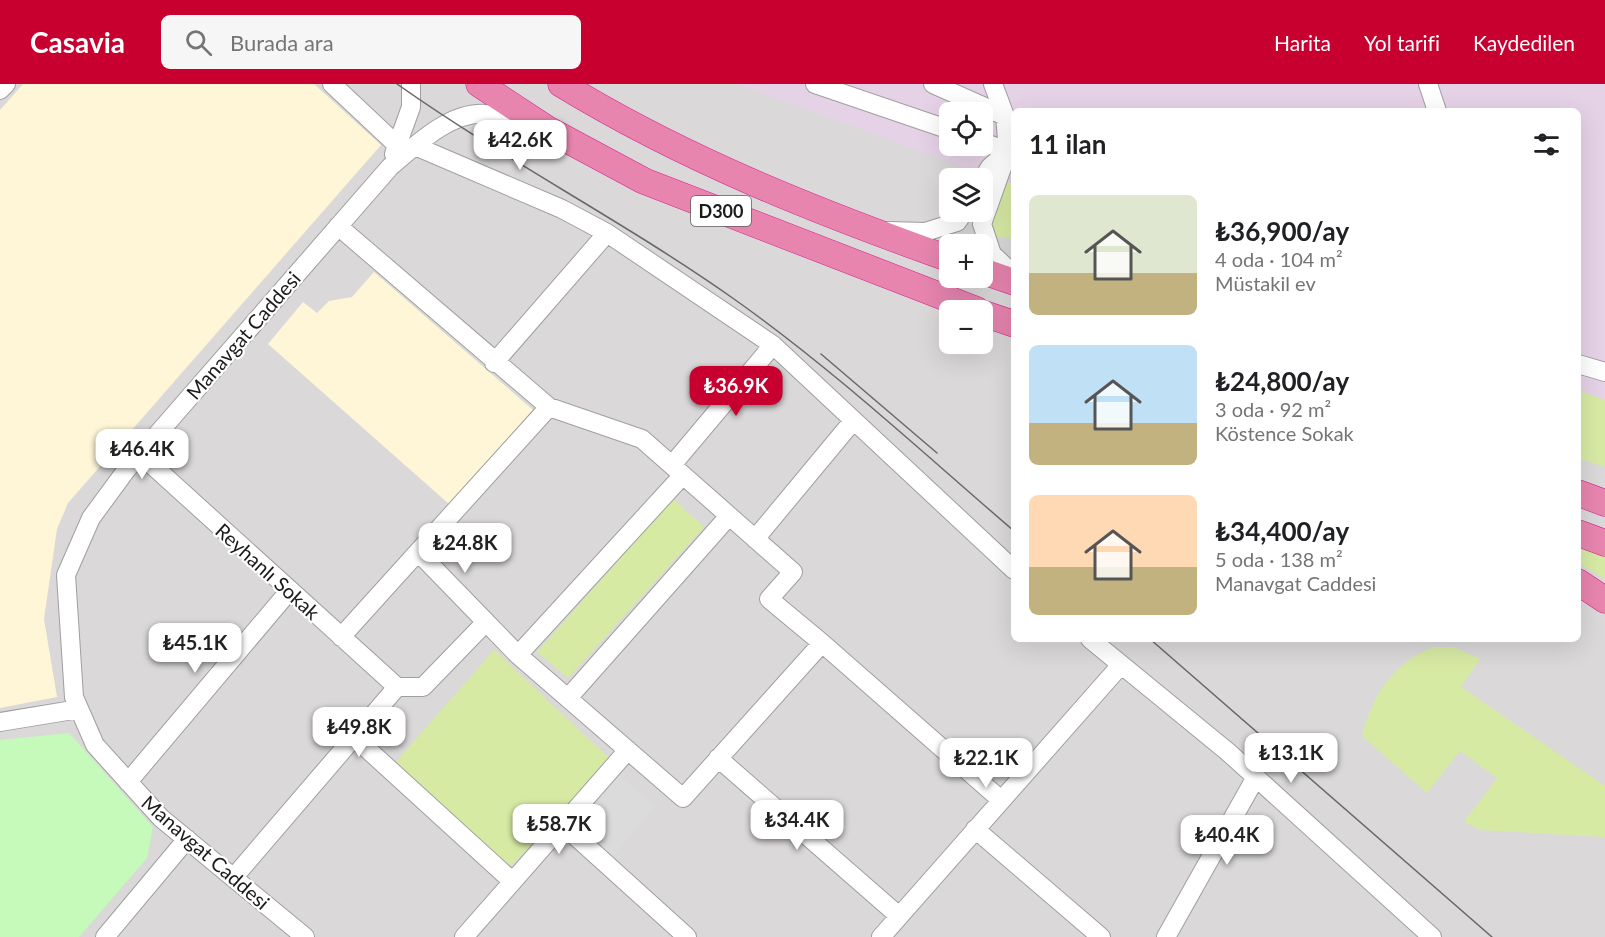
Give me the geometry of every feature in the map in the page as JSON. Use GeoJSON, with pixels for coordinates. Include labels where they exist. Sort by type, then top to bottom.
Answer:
{"type":"FeatureCollection","features":[{"type":"Feature","properties":{"kind":"highway","name":"D300"},"geometry":{"type":"LineString","coordinates":[[479,84],[549,130],[644,181],[951,300]]}},
{"type":"Feature","properties":{"kind":"highway","name":"D300"},"geometry":{"type":"LineString","coordinates":[[561,84],[686,153],[789,199],[939,255]]}},
{"type":"Feature","properties":{"kind":"highway"},"geometry":{"type":"LineString","coordinates":[[993,275],[1011,281]]}},
{"type":"Feature","properties":{"kind":"highway"},"geometry":{"type":"LineString","coordinates":[[993,317],[1011,323]]}},
{"type":"Feature","properties":{"kind":"highway"},"geometry":{"type":"LineString","coordinates":[[1581,494],[1605,503]]}},
{"type":"Feature","properties":{"kind":"highway"},"geometry":{"type":"LineString","coordinates":[[1581,534],[1605,543]]}},
{"type":"Feature","properties":{"kind":"highway"},"geometry":{"type":"LineString","coordinates":[[1581,584],[1605,600]]}},
{"type":"Feature","properties":{"kind":"street"},"geometry":{"type":"LineString","coordinates":[[0,90],[6,84]]}},
{"type":"Feature","properties":{"kind":"street"},"geometry":{"type":"LineString","coordinates":[[332,84],[406,146],[562,209],[607,233],[773,345],[1011,567]]}},
{"type":"Feature","properties":{"kind":"street"},"geometry":{"type":"LineString","coordinates":[[406,146],[411,107],[411,84]]}},
{"type":"Feature","properties":{"kind":"street"},"geometry":{"type":"LineString","coordinates":[[815,84],[939,126]]}},
{"type":"Feature","properties":{"kind":"street"},"geometry":{"type":"LineString","coordinates":[[933,84],[956,90],[1005,117]]}},
{"type":"Feature","properties":{"kind":"street"},"geometry":{"type":"LineString","coordinates":[[993,84],[1005,117],[1011,152],[982,224],[992,254],[1011,272]]}},
{"type":"Feature","properties":{"kind":"street"},"geometry":{"type":"LineString","coordinates":[[1428,84],[1436,108]]}},
{"type":"Feature","properties":{"kind":"street"},"geometry":{"type":"LineString","coordinates":[[406,146],[460,117],[470,115],[501,117],[549,130]]}},
{"type":"Feature","properties":{"kind":"street","name":"Manavgat Caddesi"},"geometry":{"type":"LineString","coordinates":[[305,937],[161,818],[95,745],[79,708],[73,686],[66,575],[91,518],[140,454],[406,146]]}},
{"type":"Feature","properties":{"kind":"street"},"geometry":{"type":"LineString","coordinates":[[993,146],[1011,152]]}},
{"type":"Feature","properties":{"kind":"street"},"geometry":{"type":"LineString","coordinates":[[989,168],[1011,152]]}},
{"type":"Feature","properties":{"kind":"street"},"geometry":{"type":"LineString","coordinates":[[872,231],[925,232],[957,222]]}},
{"type":"Feature","properties":{"kind":"street"},"geometry":{"type":"LineString","coordinates":[[338,226],[494,363],[549,407],[642,439],[793,572],[769,599],[1001,800]]}},
{"type":"Feature","properties":{"kind":"street"},"geometry":{"type":"LineString","coordinates":[[494,363],[607,233]]}},
{"type":"Feature","properties":{"kind":"street"},"geometry":{"type":"LineString","coordinates":[[518,655],[677,470],[773,345]]}},
{"type":"Feature","properties":{"kind":"street"},"geometry":{"type":"LineString","coordinates":[[1581,365],[1605,372]]}},
{"type":"Feature","properties":{"kind":"street"},"geometry":{"type":"LineString","coordinates":[[341,637],[549,407]]}},
{"type":"Feature","properties":{"kind":"street"},"geometry":{"type":"LineString","coordinates":[[755,539],[853,421]]}},
{"type":"Feature","properties":{"kind":"street","name":"Reyhanlı Sokak"},"geometry":{"type":"LineString","coordinates":[[140,454],[397,687]]}},
{"type":"Feature","properties":{"kind":"street"},"geometry":{"type":"LineString","coordinates":[[568,698],[729,516]]}},
{"type":"Feature","properties":{"kind":"street"},"geometry":{"type":"LineString","coordinates":[[418,552],[518,655],[683,798],[822,643]]}},
{"type":"Feature","properties":{"kind":"street"},"geometry":{"type":"LineString","coordinates":[[128,782],[290,590]]}},
{"type":"Feature","properties":{"kind":"street"},"geometry":{"type":"LineString","coordinates":[[234,877],[397,687],[423,687],[486,622]]}},
{"type":"Feature","properties":{"kind":"street"},"geometry":{"type":"LineString","coordinates":[[1093,642],[1256,777],[1432,937]]}},
{"type":"Feature","properties":{"kind":"street"},"geometry":{"type":"LineString","coordinates":[[881,937],[1120,666]]}},
{"type":"Feature","properties":{"kind":"street"},"geometry":{"type":"LineString","coordinates":[[0,722],[79,708]]}},
{"type":"Feature","properties":{"kind":"street"},"geometry":{"type":"LineString","coordinates":[[354,737],[512,881]]}},
{"type":"Feature","properties":{"kind":"street"},"geometry":{"type":"LineString","coordinates":[[464,937],[628,750]]}},
{"type":"Feature","properties":{"kind":"street"},"geometry":{"type":"LineString","coordinates":[[718,758],[899,916]]}},
{"type":"Feature","properties":{"kind":"street"},"geometry":{"type":"LineString","coordinates":[[1166,937],[1256,777]]}},
{"type":"Feature","properties":{"kind":"street"},"geometry":{"type":"LineString","coordinates":[[562,824],[678,934]]}},
{"type":"Feature","properties":{"kind":"street"},"geometry":{"type":"LineString","coordinates":[[975,829],[1101,937]]}},
{"type":"Feature","properties":{"kind":"street"},"geometry":{"type":"LineString","coordinates":[[105,937],[188,839]]}},
{"type":"Feature","properties":{"kind":"shaded area"},"geometry":{"type":"Polygon","coordinates":[[[0,84],[1605,84],[1605,937],[0,937],[0,84]]]}},
{"type":"Feature","properties":{"kind":"shaded area"},"geometry":{"type":"Polygon","coordinates":[[[23,84],[314,84],[381,145],[68,503],[57,529],[44,619],[57,697],[0,708],[0,110],[23,84]]]}},
{"type":"Feature","properties":{"kind":"shaded area"},"geometry":{"type":"Polygon","coordinates":[[[737,84],[1605,84],[1605,400],[1581,391],[1581,108],[1011,108],[1011,184],[993,177],[993,168],[967,168],[737,84]]]}},
{"type":"Feature","properties":{"kind":"shaded area"},"geometry":{"type":"Polygon","coordinates":[[[374,272],[533,410],[449,504],[268,344],[303,302],[317,313],[329,301],[352,297],[374,272]]]}},
{"type":"Feature","properties":{"kind":"shaded area"},"geometry":{"type":"Polygon","coordinates":[[[619,775],[655,806],[613,857],[580,827],[578,820],[619,775]]]}},
{"type":"Feature","properties":{"kind":"green space"},"geometry":{"type":"Polygon","coordinates":[[[1007,182],[1011,184],[1011,240],[993,237],[993,234],[989,234],[1007,182]]]}},
{"type":"Feature","properties":{"kind":"green space"},"geometry":{"type":"Polygon","coordinates":[[[1581,391],[1605,400],[1605,467],[1581,459],[1581,391]]]}},
{"type":"Feature","properties":{"kind":"green space"},"geometry":{"type":"Polygon","coordinates":[[[673,499],[704,527],[568,678],[537,652],[673,499]]]}},
{"type":"Feature","properties":{"kind":"green space"},"geometry":{"type":"Polygon","coordinates":[[[1581,546],[1605,556],[1605,579],[1581,565],[1581,546]]]}},
{"type":"Feature","properties":{"kind":"green space"},"geometry":{"type":"Polygon","coordinates":[[[1434,647],[1453,647],[1480,659],[1461,687],[1605,786],[1605,837],[1481,830],[1464,822],[1497,778],[1460,751],[1427,793],[1362,736],[1372,707],[1387,682],[1407,661],[1434,647]]]}},
{"type":"Feature","properties":{"kind":"green space"},"geometry":{"type":"Polygon","coordinates":[[[494,650],[610,759],[511,866],[394,764],[494,650]]]}},
{"type":"Feature","properties":{"kind":"green space"},"geometry":{"type":"Polygon","coordinates":[[[69,733],[153,827],[147,858],[79,937],[0,937],[0,740],[69,733]]]}},
{"type":"Feature","properties":{"kind":"tram line"},"geometry":{"type":"LineString","coordinates":[[397,84],[734,299],[842,382],[1011,528]]}},
{"type":"Feature","properties":{"kind":"tram line"},"geometry":{"type":"LineString","coordinates":[[821,354],[937,453]]}},
{"type":"Feature","properties":{"kind":"tram line"},"geometry":{"type":"LineString","coordinates":[[1153,642],[1492,937]]}}]}
